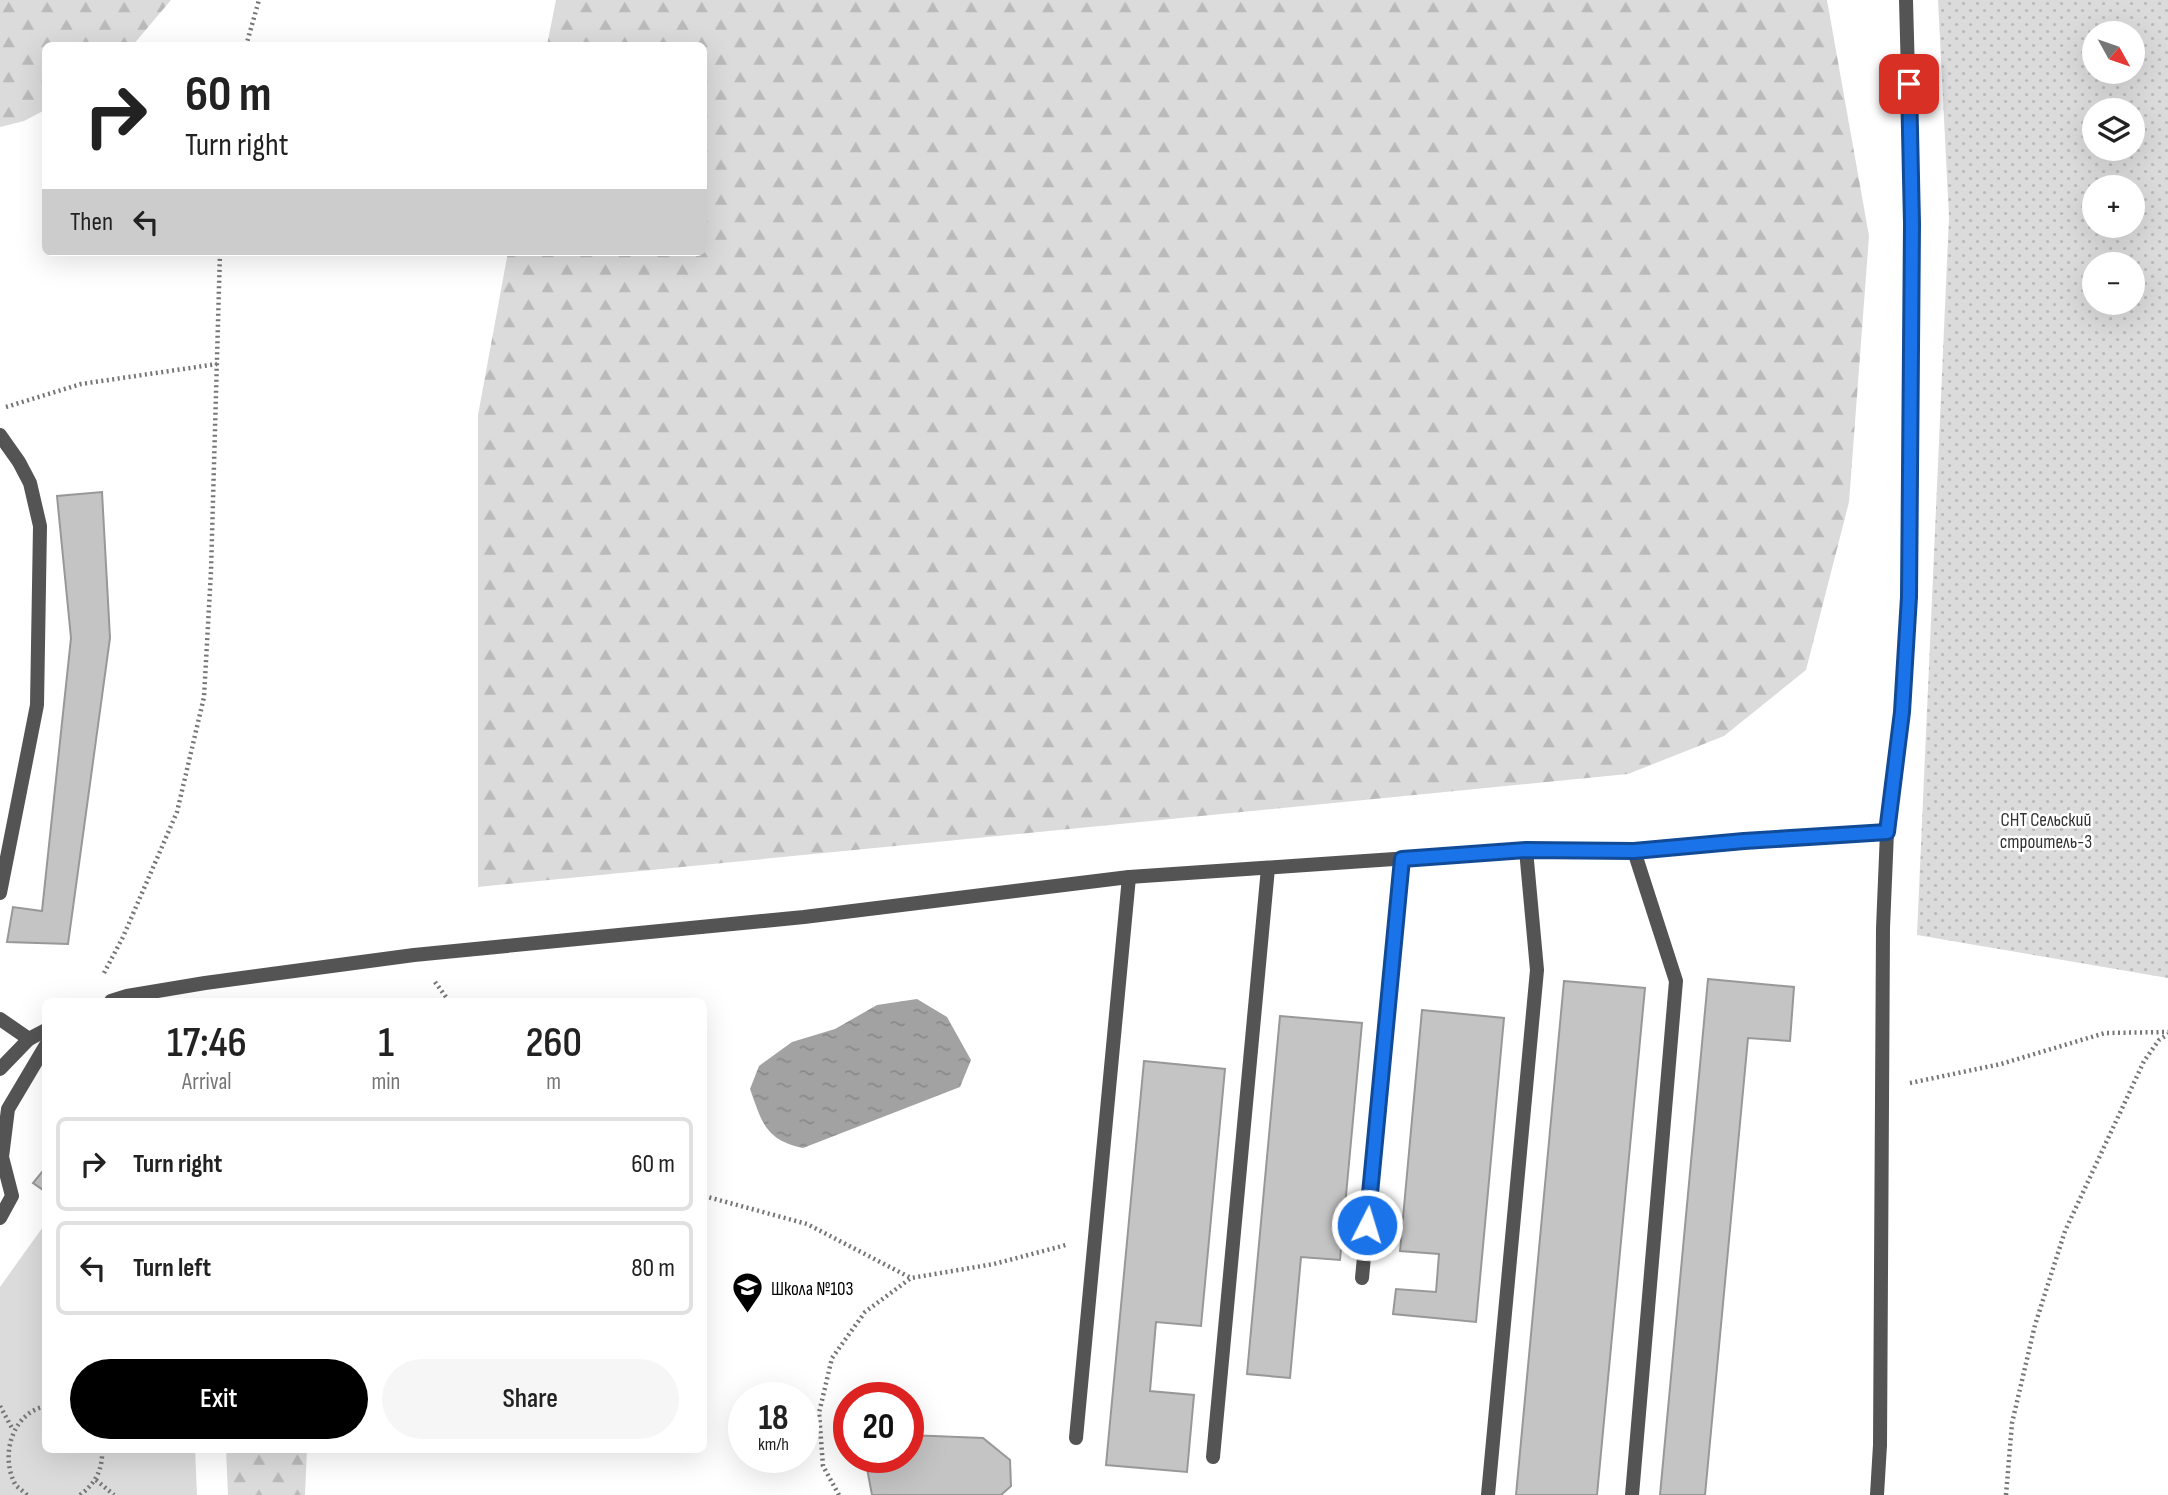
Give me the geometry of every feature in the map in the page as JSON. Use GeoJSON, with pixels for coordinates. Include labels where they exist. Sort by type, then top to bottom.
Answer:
{"type":"FeatureCollection","features":[{"type":"Feature","properties":{"kind":"street"},"geometry":{"type":"LineString","coordinates":[[1877,1495],[1880,1445],[1883,928],[1887,832],[1902,712],[1909,597],[1912,224],[1906,0]]}},
{"type":"Feature","properties":{"kind":"street"},"geometry":{"type":"LineString","coordinates":[[0,435],[30,483],[40,526],[37,705],[0,893]]}},
{"type":"Feature","properties":{"kind":"street"},"geometry":{"type":"LineString","coordinates":[[121,998],[196,984],[414,955],[804,917],[1129,877],[1526,850],[1634,851],[1887,832]]}},
{"type":"Feature","properties":{"kind":"street"},"geometry":{"type":"LineString","coordinates":[[1488,1495],[1537,970],[1526,850]]}},
{"type":"Feature","properties":{"kind":"street"},"geometry":{"type":"LineString","coordinates":[[1632,1495],[1676,981],[1634,851]]}},
{"type":"Feature","properties":{"kind":"street"},"geometry":{"type":"LineString","coordinates":[[1363,1278],[1402,859]]}},
{"type":"Feature","properties":{"kind":"street"},"geometry":{"type":"LineString","coordinates":[[1213,1457],[1268,868]]}},
{"type":"Feature","properties":{"kind":"street"},"geometry":{"type":"LineString","coordinates":[[1076,1438],[1129,877]]}},
{"type":"Feature","properties":{"kind":"street"},"geometry":{"type":"LineString","coordinates":[[0,1020],[29,1039]]}},
{"type":"Feature","properties":{"kind":"street"},"geometry":{"type":"LineString","coordinates":[[0,1069],[29,1039],[42,1032]]}},
{"type":"Feature","properties":{"kind":"street"},"geometry":{"type":"LineString","coordinates":[[0,1218],[12,1196],[2,1157],[8,1110],[42,1052]]}},
{"type":"Feature","properties":{"kind":"path"},"geometry":{"type":"LineString","coordinates":[[247,42],[259,0]]}},
{"type":"Feature","properties":{"kind":"path"},"geometry":{"type":"LineString","coordinates":[[100,980],[123,937],[177,812],[204,698],[211,572],[220,256]]}},
{"type":"Feature","properties":{"kind":"path"},"geometry":{"type":"LineString","coordinates":[[0,409],[81,384],[217,364]]}},
{"type":"Feature","properties":{"kind":"path"},"geometry":{"type":"LineString","coordinates":[[1882,1089],[2001,1064],[2105,1033],[2168,1033]]}},
{"type":"Feature","properties":{"kind":"path"},"geometry":{"type":"LineString","coordinates":[[2006,1495],[2012,1423],[2035,1325],[2065,1231],[2144,1060],[2168,1033]]}},
{"type":"Feature","properties":{"kind":"path"},"geometry":{"type":"LineString","coordinates":[[707,1197],[807,1224],[911,1278]]}},
{"type":"Feature","properties":{"kind":"path"},"geometry":{"type":"LineString","coordinates":[[839,1495],[823,1466],[819,1413],[832,1358],[865,1312],[911,1278],[994,1264],[1094,1238]]}},
{"type":"Feature","properties":{"kind":"path"},"geometry":{"type":"LineString","coordinates":[[0,1406],[12,1428]]}},
{"type":"Feature","properties":{"kind":"path"},"geometry":{"type":"LineString","coordinates":[[27,1495],[13,1483],[3,1465],[5,1446],[12,1428],[25,1414],[42,1408]]}},
{"type":"Feature","properties":{"kind":"path"},"geometry":{"type":"LineString","coordinates":[[80,1495],[96,1480],[103,1462],[102,1453]]}},
{"type":"Feature","properties":{"kind":"path"},"geometry":{"type":"LineString","coordinates":[[96,1480],[114,1495]]}},
{"type":"Feature","properties":{"kind":"green space"},"geometry":{"type":"Polygon","coordinates":[[[0,0],[171,0],[136,42],[42,42],[42,112],[24,121],[0,127],[0,0]]]}},
{"type":"Feature","properties":{"kind":"green space"},"geometry":{"type":"Polygon","coordinates":[[[556,0],[1827,0],[1869,236],[1849,502],[1806,670],[1724,736],[1628,774],[478,887],[478,415],[507,256],[707,256],[707,42],[548,42],[556,0]]]}},
{"type":"Feature","properties":{"kind":"green space","name":"СНТ Сельский строитель-3"},"geometry":{"type":"Polygon","coordinates":[[[1938,0],[2168,0],[2168,978],[1917,935],[1949,217],[1938,0]]]}},
{"type":"Feature","properties":{"kind":"green space"},"geometry":{"type":"Polygon","coordinates":[[[42,1228],[42,1453],[195,1453],[197,1495],[0,1495],[0,1287],[42,1228]]]}},
{"type":"Feature","properties":{"kind":"green space"},"geometry":{"type":"Polygon","coordinates":[[[226,1453],[307,1453],[305,1495],[228,1495],[226,1453]]]}},
{"type":"Feature","properties":{"kind":"water"},"geometry":{"type":"Polygon","coordinates":[[[917,999],[947,1017],[971,1060],[960,1087],[803,1148],[790,1145],[773,1135],[762,1120],[750,1089],[759,1066],[792,1042],[835,1029],[877,1005],[917,999]]]}},
{"type":"Feature","properties":{"kind":"building"},"geometry":{"type":"Polygon","coordinates":[[[102,492],[110,638],[68,944],[7,942],[13,907],[42,911],[71,638],[57,496],[102,492]]]}},
{"type":"Feature","properties":{"kind":"building"},"geometry":{"type":"Polygon","coordinates":[[[1708,979],[1794,987],[1790,1041],[1748,1038],[1705,1495],[1660,1495],[1708,979]]]}},
{"type":"Feature","properties":{"kind":"building"},"geometry":{"type":"Polygon","coordinates":[[[1564,981],[1645,988],[1597,1495],[1516,1495],[1564,981]]]}},
{"type":"Feature","properties":{"kind":"building"},"geometry":{"type":"Polygon","coordinates":[[[1422,1010],[1504,1018],[1476,1322],[1393,1314],[1396,1289],[1436,1292],[1439,1254],[1400,1251],[1422,1010]]]}},
{"type":"Feature","properties":{"kind":"building"},"geometry":{"type":"Polygon","coordinates":[[[1280,1016],[1362,1023],[1340,1260],[1301,1257],[1290,1378],[1247,1374],[1280,1016]]]}},
{"type":"Feature","properties":{"kind":"building"},"geometry":{"type":"Polygon","coordinates":[[[1144,1061],[1225,1069],[1201,1326],[1156,1322],[1150,1391],[1194,1395],[1187,1472],[1106,1465],[1144,1061]]]}},
{"type":"Feature","properties":{"kind":"building"},"geometry":{"type":"Polygon","coordinates":[[[42,1172],[42,1189],[33,1183],[42,1172]]]}},
{"type":"Feature","properties":{"kind":"building"},"geometry":{"type":"Polygon","coordinates":[[[924,1436],[983,1438],[1010,1460],[1011,1486],[1001,1495],[872,1495],[868,1473],[924,1473],[924,1436]]]}},
{"type":"Feature","properties":{"kind":"place","name":"Школа №103"},"geometry":{"type":"Point","coordinates":[748,1315]}},
{"type":"Feature","properties":{"kind":"route"},"geometry":{"type":"LineString","coordinates":[[1367,1225],[1402,859],[1526,850],[1634,851],[1887,832],[1902,712],[1909,597],[1912,224],[1909,84]]}}]}
